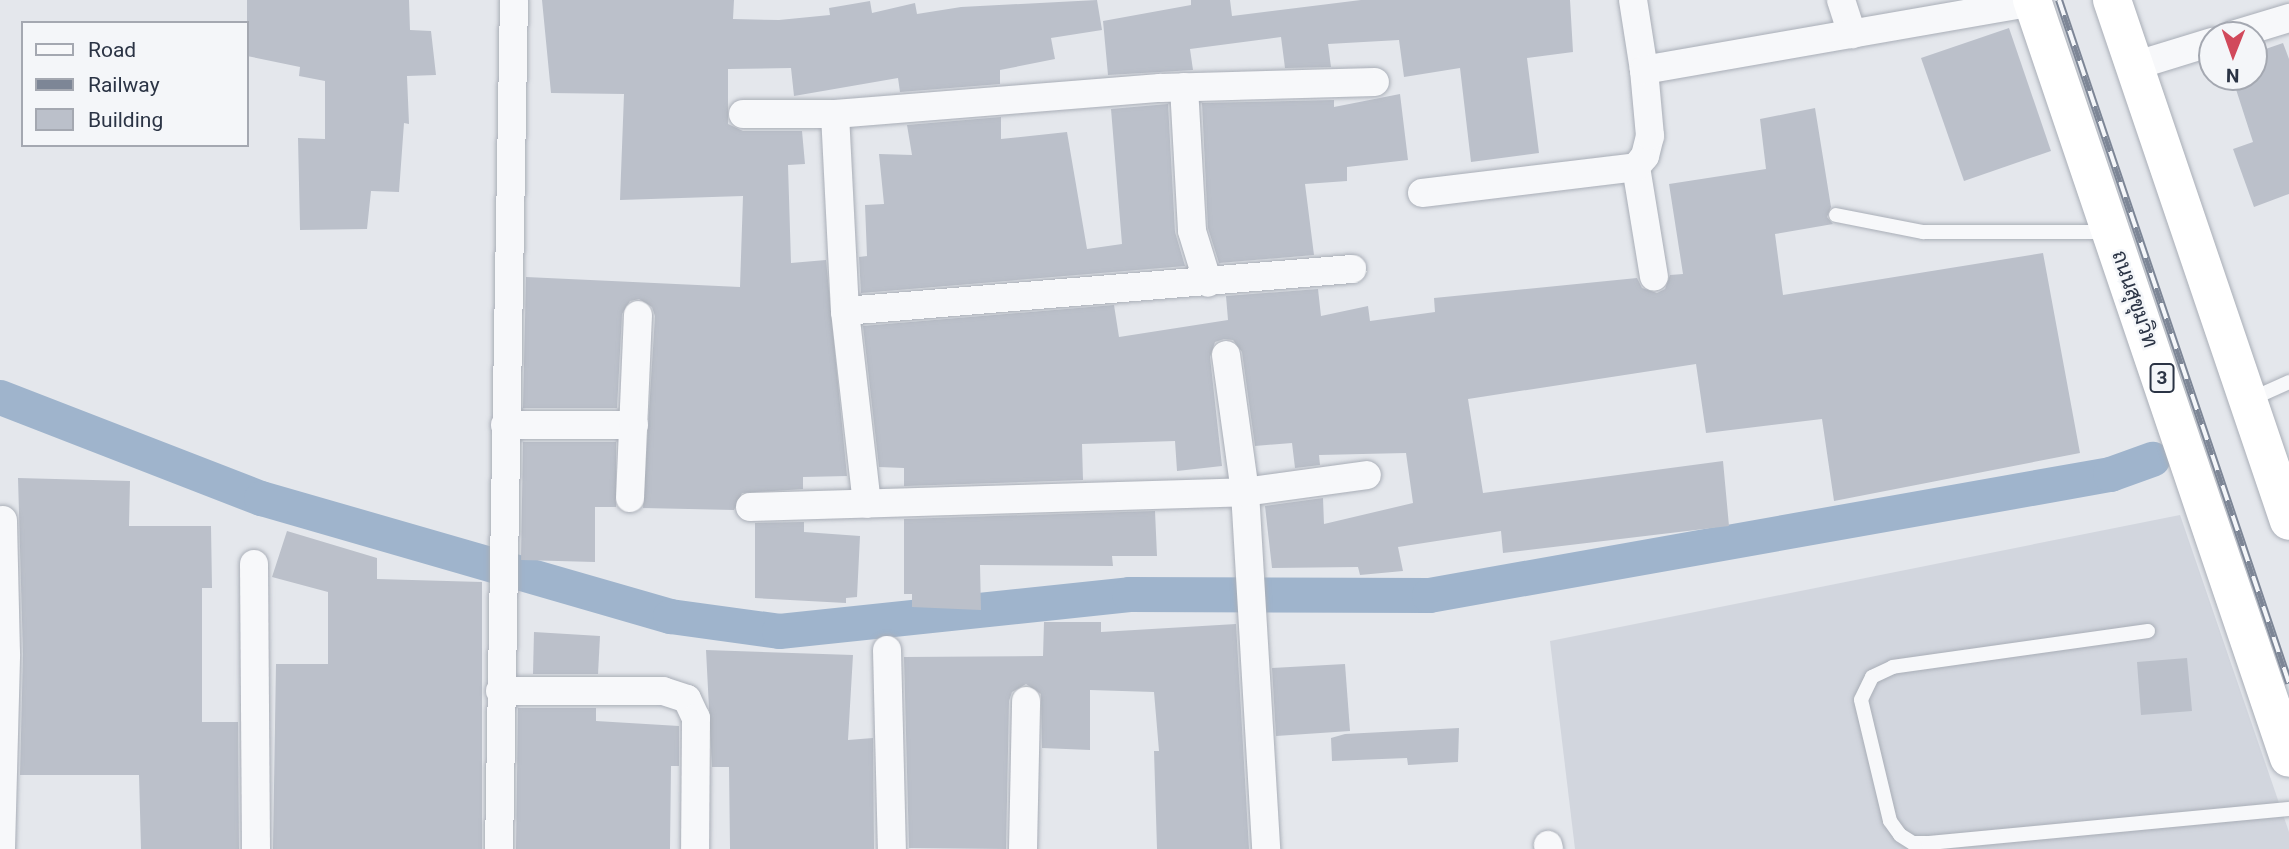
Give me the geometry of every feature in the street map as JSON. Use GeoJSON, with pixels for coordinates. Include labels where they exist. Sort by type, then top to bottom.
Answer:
{"type":"FeatureCollection","features":[{"type":"Feature","properties":{"kind":"highway"},"geometry":{"type":"LineString","coordinates":[[2112,0],[2289,521]]}},
{"type":"Feature","properties":{"kind":"highway","name":"ถนนสุขุมวิท"},"geometry":{"type":"LineString","coordinates":[[2033,1],[2289,758]]}},
{"type":"Feature","properties":{"kind":"street"},"geometry":{"type":"LineString","coordinates":[[499,849],[514,0]]}},
{"type":"Feature","properties":{"kind":"street"},"geometry":{"type":"LineString","coordinates":[[1422,193],[1636,167],[1645,156],[1650,136],[1644,70],[1633,0]]}},
{"type":"Feature","properties":{"kind":"street"},"geometry":{"type":"LineString","coordinates":[[1841,0],[1852,34]]}},
{"type":"Feature","properties":{"kind":"street"},"geometry":{"type":"LineString","coordinates":[[1644,70],[2033,1]]}},
{"type":"Feature","properties":{"kind":"street"},"geometry":{"type":"LineString","coordinates":[[2268,24],[2289,18]]}},
{"type":"Feature","properties":{"kind":"street"},"geometry":{"type":"LineString","coordinates":[[2134,66],[2198,46]]}},
{"type":"Feature","properties":{"kind":"street"},"geometry":{"type":"LineString","coordinates":[[743,114],[835,114],[1184,87],[1375,82]]}},
{"type":"Feature","properties":{"kind":"street"},"geometry":{"type":"LineString","coordinates":[[1184,87],[1192,231],[1208,283]]}},
{"type":"Feature","properties":{"kind":"street"},"geometry":{"type":"LineString","coordinates":[[835,114],[845,311],[867,504]]}},
{"type":"Feature","properties":{"kind":"street"},"geometry":{"type":"LineString","coordinates":[[1636,167],[1654,277]]}},
{"type":"Feature","properties":{"kind":"street"},"geometry":{"type":"LineString","coordinates":[[845,311],[1352,269]]}},
{"type":"Feature","properties":{"kind":"street"},"geometry":{"type":"LineString","coordinates":[[630,498],[638,315]]}},
{"type":"Feature","properties":{"kind":"street"},"geometry":{"type":"LineString","coordinates":[[1226,355],[1245,492],[1266,849]]}},
{"type":"Feature","properties":{"kind":"street"},"geometry":{"type":"LineString","coordinates":[[505,425],[634,425]]}},
{"type":"Feature","properties":{"kind":"street"},"geometry":{"type":"LineString","coordinates":[[750,507],[1245,492],[1367,475]]}},
{"type":"Feature","properties":{"kind":"street"},"geometry":{"type":"LineString","coordinates":[[1,849],[3,520]]}},
{"type":"Feature","properties":{"kind":"street"},"geometry":{"type":"LineString","coordinates":[[254,564],[256,849]]}},
{"type":"Feature","properties":{"kind":"street"},"geometry":{"type":"LineString","coordinates":[[887,650],[892,849]]}},
{"type":"Feature","properties":{"kind":"street"},"geometry":{"type":"LineString","coordinates":[[500,691],[663,691],[687,699],[696,718],[695,849]]}},
{"type":"Feature","properties":{"kind":"street"},"geometry":{"type":"LineString","coordinates":[[1023,849],[1026,701]]}},
{"type":"Feature","properties":{"kind":"lane"},"geometry":{"type":"LineString","coordinates":[[1836,215],[1923,232],[2112,232]]}},
{"type":"Feature","properties":{"kind":"lane"},"geometry":{"type":"LineString","coordinates":[[2249,400],[2289,382]]}},
{"type":"Feature","properties":{"kind":"lane"},"geometry":{"type":"LineString","coordinates":[[2148,631],[1893,667],[1871,677],[1861,700],[1890,821],[1900,835],[1913,843],[1928,843],[2289,808]]}},
{"type":"Feature","properties":{"kind":"shaded area"},"geometry":{"type":"Polygon","coordinates":[[[2180,515],[2289,832],[2289,849],[1575,849],[1550,641],[2180,515]]]}},
{"type":"Feature","properties":{"kind":"building"},"geometry":{"type":"Polygon","coordinates":[[[247,0],[409,0],[410,30],[431,31],[436,75],[407,76],[409,124],[404,123],[399,192],[371,191],[367,229],[300,230],[298,138],[325,139],[325,81],[299,76],[300,67],[248,56],[247,0]]]}},
{"type":"Feature","properties":{"kind":"building"},"geometry":{"type":"Polygon","coordinates":[[[542,0],[734,0],[733,19],[779,20],[830,15],[829,8],[870,1],[872,13],[915,3],[917,14],[961,7],[1097,0],[1102,30],[1051,38],[1055,59],[1000,70],[1000,84],[900,92],[898,78],[794,96],[791,68],[728,69],[728,124],[743,131],[802,131],[805,164],[788,165],[791,263],[826,260],[847,476],[803,477],[803,489],[742,493],[734,510],[643,508],[655,316],[652,307],[639,299],[630,301],[622,314],[617,408],[523,408],[526,277],[740,287],[743,196],[620,200],[624,94],[551,93],[542,0]]]}},
{"type":"Feature","properties":{"kind":"building"},"geometry":{"type":"Polygon","coordinates":[[[1191,0],[1230,0],[1232,16],[1361,0],[1570,0],[1573,52],[1527,58],[1539,153],[1471,162],[1460,68],[1404,77],[1399,40],[1328,44],[1331,67],[1285,68],[1281,37],[1190,49],[1193,70],[1108,75],[1103,21],[1191,5],[1191,0]]]}},
{"type":"Feature","properties":{"kind":"building"},"geometry":{"type":"Polygon","coordinates":[[[2009,28],[2051,151],[1964,181],[1921,58],[2009,28]]]}},
{"type":"Feature","properties":{"kind":"building"},"geometry":{"type":"Polygon","coordinates":[[[2283,43],[2289,59],[2289,194],[2254,207],[2233,149],[2253,142],[2237,91],[2268,91],[2268,48],[2283,43]]]}},
{"type":"Feature","properties":{"kind":"building"},"geometry":{"type":"Polygon","coordinates":[[[1400,94],[1408,160],[1347,167],[1347,181],[1305,184],[1314,255],[1219,263],[1208,228],[1202,103],[1334,100],[1334,107],[1400,94]]]}},
{"type":"Feature","properties":{"kind":"building"},"geometry":{"type":"Polygon","coordinates":[[[1168,104],[1175,232],[1185,266],[861,293],[859,257],[867,256],[865,205],[884,204],[879,154],[912,155],[907,125],[1001,117],[1001,139],[1067,132],[1087,249],[1122,244],[1111,109],[1168,104]]]}},
{"type":"Feature","properties":{"kind":"building"},"geometry":{"type":"Polygon","coordinates":[[[1815,108],[1831,207],[1827,217],[1833,224],[1775,234],[1783,295],[2043,253],[2080,453],[1834,501],[1822,419],[1706,433],[1696,364],[1468,399],[1483,493],[1723,461],[1729,526],[1503,553],[1501,531],[1398,547],[1403,571],[1360,575],[1358,567],[1272,568],[1265,506],[1323,498],[1324,524],[1413,503],[1406,453],[1319,455],[1320,465],[1295,468],[1292,443],[1255,446],[1242,352],[1233,340],[1224,339],[1215,342],[1210,357],[1222,466],[1177,471],[1175,441],[1082,444],[1083,480],[904,486],[904,468],[879,467],[863,326],[1114,305],[1119,337],[1228,320],[1226,296],[1318,289],[1321,316],[1368,306],[1370,321],[1435,312],[1434,298],[1637,278],[1642,288],[1657,293],[1665,289],[1670,275],[1683,274],[1669,184],[1766,169],[1760,119],[1815,108]]]}},
{"type":"Feature","properties":{"kind":"building"},"geometry":{"type":"Polygon","coordinates":[[[523,442],[616,442],[616,507],[595,507],[595,562],[521,560],[523,442]]]}},
{"type":"Feature","properties":{"kind":"building"},"geometry":{"type":"Polygon","coordinates":[[[18,478],[130,481],[129,526],[211,526],[212,588],[202,588],[202,722],[238,722],[239,849],[141,849],[139,775],[20,775],[23,654],[18,478]]]}},
{"type":"Feature","properties":{"kind":"building"},"geometry":{"type":"Polygon","coordinates":[[[1155,511],[1157,556],[1112,556],[1113,566],[980,565],[981,610],[912,607],[912,594],[904,594],[904,519],[1155,511]]]}},
{"type":"Feature","properties":{"kind":"building"},"geometry":{"type":"Polygon","coordinates":[[[804,522],[804,532],[860,536],[857,597],[846,598],[846,603],[755,598],[755,523],[804,522]]]}},
{"type":"Feature","properties":{"kind":"building"},"geometry":{"type":"Polygon","coordinates":[[[287,531],[377,558],[377,579],[482,582],[482,849],[273,849],[276,664],[328,664],[328,592],[272,577],[287,531]]]}},
{"type":"Feature","properties":{"kind":"building"},"geometry":{"type":"Polygon","coordinates":[[[1044,622],[1101,622],[1101,632],[1236,624],[1249,849],[1157,849],[1154,751],[1159,751],[1154,692],[1090,690],[1090,750],[1042,748],[1041,694],[1026,684],[1012,692],[1009,701],[1006,849],[909,848],[904,657],[1043,656],[1044,622]]]}},
{"type":"Feature","properties":{"kind":"building"},"geometry":{"type":"Polygon","coordinates":[[[534,632],[600,636],[598,674],[533,674],[534,632]]]}},
{"type":"Feature","properties":{"kind":"building"},"geometry":{"type":"Polygon","coordinates":[[[706,650],[853,655],[848,740],[873,738],[874,849],[730,849],[729,767],[712,767],[706,650]]]}},
{"type":"Feature","properties":{"kind":"building"},"geometry":{"type":"Polygon","coordinates":[[[2187,658],[2192,711],[2141,715],[2137,662],[2187,658]]]}},
{"type":"Feature","properties":{"kind":"building"},"geometry":{"type":"Polygon","coordinates":[[[1345,664],[1350,731],[1276,736],[1272,668],[1345,664]]]}},
{"type":"Feature","properties":{"kind":"building"},"geometry":{"type":"Polygon","coordinates":[[[518,708],[596,708],[596,721],[679,726],[679,766],[671,766],[670,849],[516,849],[518,708]]]}},
{"type":"Feature","properties":{"kind":"building"},"geometry":{"type":"Polygon","coordinates":[[[1459,728],[1458,762],[1408,765],[1407,758],[1332,761],[1331,738],[1345,734],[1459,728]]]}},
{"type":"Feature","properties":{"kind":"waterway"},"geometry":{"type":"LineString","coordinates":[[0,397],[261,498],[670,616],[779,631],[1129,594],[1429,595],[2110,474],[2152,459]]}},
{"type":"Feature","properties":{"kind":"railway"},"geometry":{"type":"LineString","coordinates":[[2059,0],[2289,683]]}}]}
